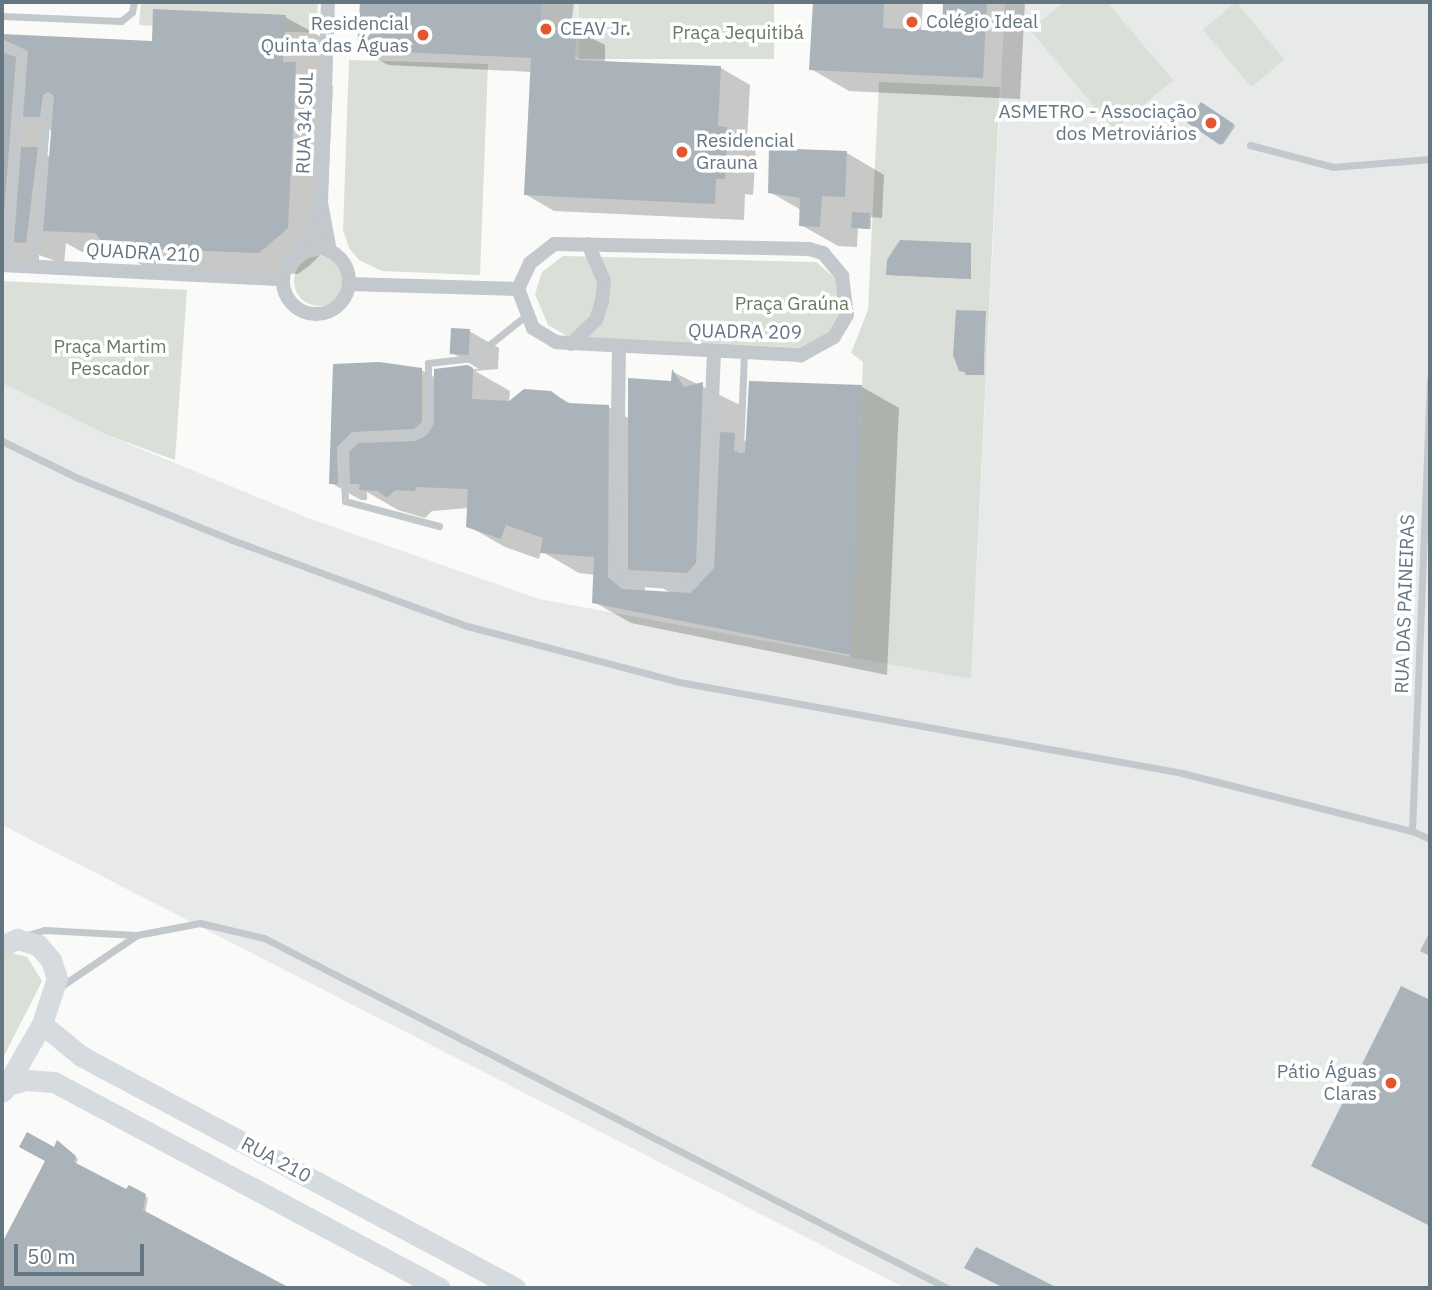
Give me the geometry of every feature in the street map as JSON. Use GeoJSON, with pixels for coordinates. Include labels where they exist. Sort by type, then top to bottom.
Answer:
{"type":"FeatureCollection","features":[{"type":"Feature","properties":{"kind":"main road"},"geometry":{"type":"LineString","coordinates":[[4,1089],[42,1024],[57,978],[51,960],[38,945],[9,943]]}},
{"type":"Feature","properties":{"kind":"main road","name":"RUA 210"},"geometry":{"type":"LineString","coordinates":[[42,1024],[81,1056],[515,1288]]}},
{"type":"Feature","properties":{"kind":"main road","name":"RUA 210"},"geometry":{"type":"LineString","coordinates":[[4,1089],[26,1080],[54,1082],[439,1288]]}},
{"type":"Feature","properties":{"kind":"street","name":"RUA 34 SUL"},"geometry":{"type":"LineString","coordinates":[[327,2],[321,203],[330,250]]}},
{"type":"Feature","properties":{"kind":"street","name":"RUA 34 SUL"},"geometry":{"type":"LineString","coordinates":[[299,253],[321,203]]}},
{"type":"Feature","properties":{"kind":"street","name":"QUADRA 209"},"geometry":{"type":"LineString","coordinates":[[517,289],[541,251],[554,244],[809,249],[833,262],[842,276],[848,304],[843,326],[834,337],[801,355],[570,344],[545,338],[525,316]]}},
{"type":"Feature","properties":{"kind":"street"},"geometry":{"type":"LineString","coordinates":[[570,344],[596,320],[602,301],[604,281],[588,244]]}},
{"type":"Feature","properties":{"kind":"street"},"geometry":{"type":"LineString","coordinates":[[330,250],[345,264],[349,284],[346,294],[330,311],[308,313],[289,300],[283,279],[299,253],[330,250]]}},
{"type":"Feature","properties":{"kind":"street","name":"QUADRA 210"},"geometry":{"type":"LineString","coordinates":[[4,265],[283,279]]}},
{"type":"Feature","properties":{"kind":"street"},"geometry":{"type":"LineString","coordinates":[[349,284],[517,289],[525,316]]}},
{"type":"Feature","properties":{"kind":"street"},"geometry":{"type":"LineString","coordinates":[[620,346],[616,571],[623,579],[691,583],[705,567],[714,351]]}},
{"type":"Feature","properties":{"kind":"lane"},"geometry":{"type":"LineString","coordinates":[[2,16],[121,21],[132,12],[134,2]]}},
{"type":"Feature","properties":{"kind":"lane"},"geometry":{"type":"LineString","coordinates":[[2,45],[22,53],[4,265]]}},
{"type":"Feature","properties":{"kind":"lane"},"geometry":{"type":"LineString","coordinates":[[34,267],[48,98]]}},
{"type":"Feature","properties":{"kind":"lane"},"geometry":{"type":"LineString","coordinates":[[1250,145],[1333,167],[1430,159]]}},
{"type":"Feature","properties":{"kind":"lane"},"geometry":{"type":"LineString","coordinates":[[439,526],[345,501],[343,449],[356,437],[416,435],[423,430],[428,424],[428,363],[473,358],[525,316]]}},
{"type":"Feature","properties":{"kind":"lane"},"geometry":{"type":"LineString","coordinates":[[740,449],[744,352]]}},
{"type":"Feature","properties":{"kind":"lane","name":"RUA DAS PAINEIRAS"},"geometry":{"type":"LineString","coordinates":[[1412,831],[1426,543],[1430,379]]}},
{"type":"Feature","properties":{"kind":"lane"},"geometry":{"type":"LineString","coordinates":[[2,441],[78,478],[232,540],[467,626],[679,682],[1182,773],[1412,831],[1430,839]]}},
{"type":"Feature","properties":{"kind":"lane"},"geometry":{"type":"LineString","coordinates":[[9,943],[44,929],[137,935],[200,923],[264,938],[947,1288]]}},
{"type":"Feature","properties":{"kind":"lane"},"geometry":{"type":"LineString","coordinates":[[53,992],[137,935]]}},
{"type":"Feature","properties":{"kind":"shaded area","name":"CEAV Jr."},"geometry":{"type":"Polygon","coordinates":[[[515,2],[579,2],[579,57],[515,57],[515,2]]]}},
{"type":"Feature","properties":{"kind":"shaded area"},"geometry":{"type":"Polygon","coordinates":[[[1005,2],[1430,2],[1430,1288],[905,1288],[2,825],[2,383],[107,435],[308,518],[539,599],[971,679],[1005,2]]]}},
{"type":"Feature","properties":{"kind":"green space"},"geometry":{"type":"Polygon","coordinates":[[[141,2],[318,2],[316,33],[139,25],[141,2]]]}},
{"type":"Feature","properties":{"kind":"green space","name":"Praça Jequitibá"},"geometry":{"type":"Polygon","coordinates":[[[579,2],[774,2],[774,59],[579,59],[579,2]]]}},
{"type":"Feature","properties":{"kind":"green space"},"geometry":{"type":"Polygon","coordinates":[[[1064,2],[1107,2],[1173,80],[1114,130],[1030,30],[1064,2]]]}},
{"type":"Feature","properties":{"kind":"green space"},"geometry":{"type":"Polygon","coordinates":[[[1236,2],[1284,59],[1251,87],[1203,30],[1236,2]]]}},
{"type":"Feature","properties":{"kind":"green space"},"geometry":{"type":"Polygon","coordinates":[[[349,60],[488,64],[480,275],[382,271],[359,260],[349,248],[343,230],[349,60]]]}},
{"type":"Feature","properties":{"kind":"green space"},"geometry":{"type":"Polygon","coordinates":[[[879,82],[1000,87],[971,679],[850,657],[863,362],[851,353],[868,310],[879,82]]]}},
{"type":"Feature","properties":{"kind":"green space"},"geometry":{"type":"Polygon","coordinates":[[[319,256],[337,263],[344,281],[337,299],[319,306],[301,299],[294,281],[301,263],[319,256]]]}},
{"type":"Feature","properties":{"kind":"green space","name":"Praça Graúna"},"geometry":{"type":"Polygon","coordinates":[[[563,256],[816,262],[836,279],[841,319],[833,333],[810,348],[567,336],[548,325],[535,294],[542,272],[563,256]]]}},
{"type":"Feature","properties":{"kind":"green space","name":"Praça Martim Pescador"},"geometry":{"type":"Polygon","coordinates":[[[2,281],[187,290],[175,460],[107,435],[2,383],[2,281]]]}},
{"type":"Feature","properties":{"kind":"green space"},"geometry":{"type":"Polygon","coordinates":[[[11,953],[27,957],[42,981],[2,1060],[2,958],[11,953]]]}},
{"type":"Feature","properties":{"kind":"building"},"geometry":{"type":"Polygon","coordinates":[[[360,2],[541,2],[541,25],[577,26],[575,60],[721,66],[718,126],[727,127],[727,147],[725,179],[716,179],[715,204],[524,195],[531,58],[357,50],[360,2]]]}},
{"type":"Feature","properties":{"kind":"building"},"geometry":{"type":"Polygon","coordinates":[[[813,2],[884,2],[883,28],[942,31],[943,2],[987,2],[983,78],[809,70],[813,2]]]}},
{"type":"Feature","properties":{"kind":"building"},"geometry":{"type":"Polygon","coordinates":[[[153,9],[286,15],[283,62],[296,62],[288,228],[259,253],[106,247],[95,233],[43,231],[54,96],[48,92],[43,95],[40,117],[23,117],[28,51],[2,39],[2,34],[152,41],[153,9]]]}},
{"type":"Feature","properties":{"kind":"building"},"geometry":{"type":"Polygon","coordinates":[[[2,52],[16,57],[2,240],[2,52]]]}},
{"type":"Feature","properties":{"kind":"building","name":"ASMETRO - Associação dos Metroviários"},"geometry":{"type":"Polygon","coordinates":[[[1201,102],[1234,124],[1220,145],[1187,123],[1201,102]]]}},
{"type":"Feature","properties":{"kind":"building"},"geometry":{"type":"Polygon","coordinates":[[[21,147],[38,147],[26,243],[14,242],[21,147]]]}},
{"type":"Feature","properties":{"kind":"building"},"geometry":{"type":"Polygon","coordinates":[[[769,148],[847,151],[845,197],[822,196],[820,227],[799,226],[800,198],[768,193],[769,148]]]}},
{"type":"Feature","properties":{"kind":"building"},"geometry":{"type":"Polygon","coordinates":[[[852,212],[870,213],[869,229],[851,228],[852,212]]]}},
{"type":"Feature","properties":{"kind":"building"},"geometry":{"type":"Polygon","coordinates":[[[900,240],[971,243],[970,279],[886,275],[887,260],[900,240]]]}},
{"type":"Feature","properties":{"kind":"building"},"geometry":{"type":"Polygon","coordinates":[[[956,310],[986,311],[983,375],[959,371],[953,355],[956,310]]]}},
{"type":"Feature","properties":{"kind":"building"},"geometry":{"type":"Polygon","coordinates":[[[451,328],[470,329],[469,355],[450,354],[451,328]]]}},
{"type":"Feature","properties":{"kind":"building"},"geometry":{"type":"Polygon","coordinates":[[[379,362],[422,368],[422,422],[414,429],[352,432],[337,447],[338,484],[329,484],[333,364],[379,362]]]}},
{"type":"Feature","properties":{"kind":"building"},"geometry":{"type":"Polygon","coordinates":[[[468,365],[473,368],[472,399],[509,401],[524,389],[551,391],[567,403],[609,405],[608,577],[622,589],[690,593],[714,568],[720,432],[735,433],[734,451],[745,453],[749,381],[862,385],[851,655],[592,603],[594,557],[540,553],[543,538],[506,525],[501,539],[466,527],[468,489],[416,487],[415,491],[395,490],[387,498],[378,491],[359,490],[360,484],[350,484],[349,452],[358,443],[416,441],[427,435],[434,424],[434,369],[468,365]]]}},
{"type":"Feature","properties":{"kind":"building"},"geometry":{"type":"Polygon","coordinates":[[[672,369],[684,387],[703,382],[696,563],[687,573],[628,570],[628,378],[671,381],[672,369]]]}},
{"type":"Feature","properties":{"kind":"building","name":"Pátio Águas Claras"},"geometry":{"type":"Polygon","coordinates":[[[1401,986],[1430,1000],[1430,1226],[1311,1166],[1401,986]]]}},
{"type":"Feature","properties":{"kind":"building"},"geometry":{"type":"Polygon","coordinates":[[[27,1132],[54,1147],[57,1140],[76,1156],[74,1162],[126,1189],[129,1185],[146,1194],[143,1210],[290,1288],[2,1288],[2,1243],[45,1161],[19,1147],[27,1132]]]}},
{"type":"Feature","properties":{"kind":"building"},"geometry":{"type":"Polygon","coordinates":[[[976,1247],[1058,1288],[1004,1288],[964,1268],[976,1247]]]}},
{"type":"Feature","properties":{"kind":"place","name":"Colégio Ideal"},"geometry":{"type":"Point","coordinates":[912,22]}},
{"type":"Feature","properties":{"kind":"place","name":"CEAV Jr."},"geometry":{"type":"Point","coordinates":[546,29]}},
{"type":"Feature","properties":{"kind":"place","name":"Residencial Quinta das Águas"},"geometry":{"type":"Point","coordinates":[423,35]}},
{"type":"Feature","properties":{"kind":"place","name":"ASMETRO - Associação dos Metroviários"},"geometry":{"type":"Point","coordinates":[1211,123]}},
{"type":"Feature","properties":{"kind":"place","name":"Residencial Grauna"},"geometry":{"type":"Point","coordinates":[682,152]}},
{"type":"Feature","properties":{"kind":"place","name":"Pátio Águas Claras"},"geometry":{"type":"Point","coordinates":[1391,1083]}}]}
